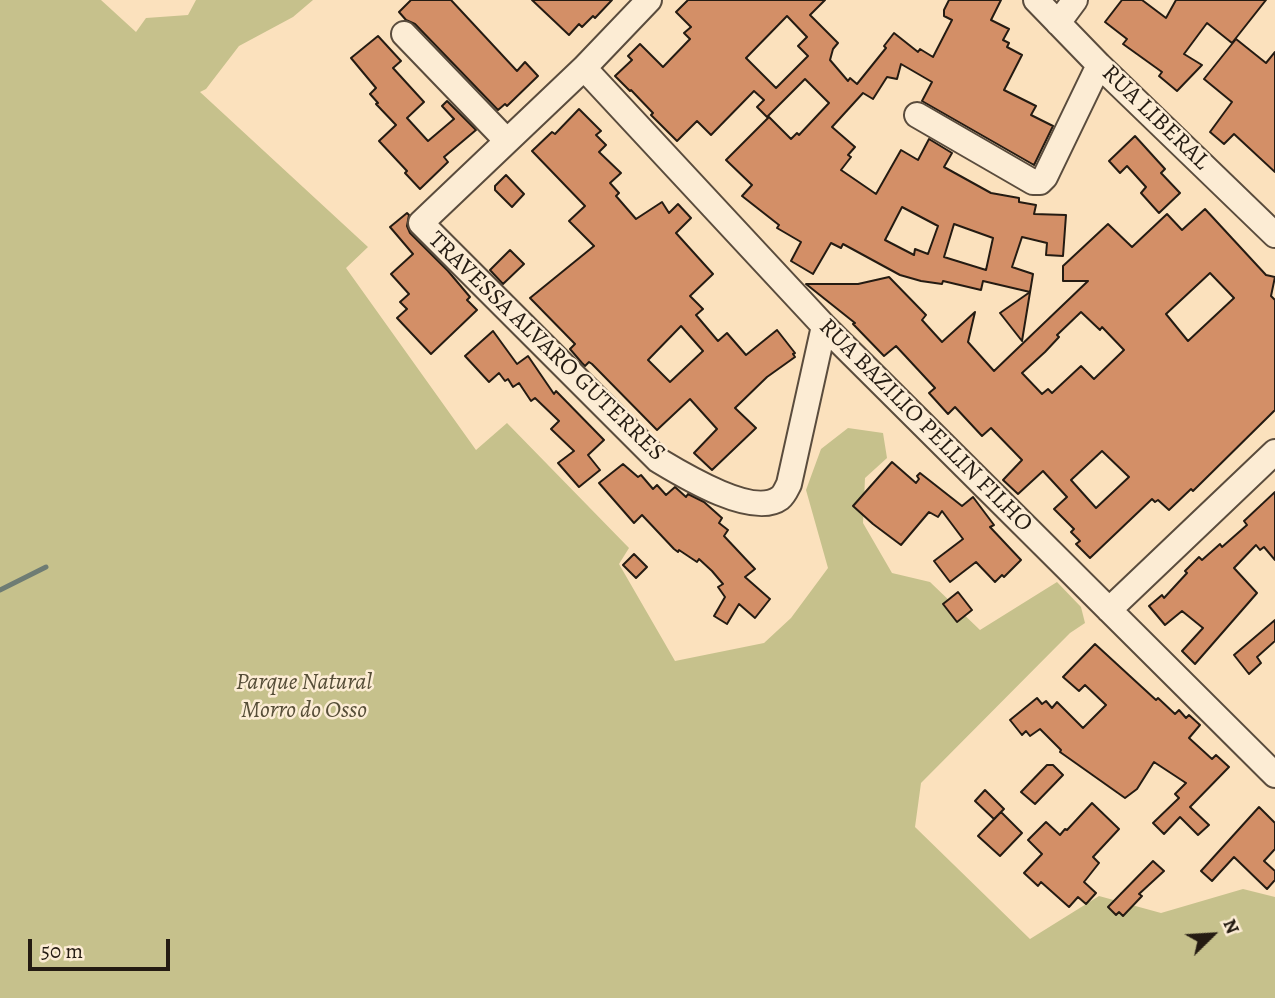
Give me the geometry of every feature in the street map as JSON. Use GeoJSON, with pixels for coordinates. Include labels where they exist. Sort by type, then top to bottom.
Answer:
{"type":"FeatureCollection","features":[{"type":"Feature","properties":{"kind":"street"},"geometry":{"type":"LineString","coordinates":[[404,34],[507,141],[584,68],[649,0]]}},
{"type":"Feature","properties":{"kind":"street","name":"RUA LIBERAL"},"geometry":{"type":"LineString","coordinates":[[1036,0],[1099,65],[1275,235]]}},
{"type":"Feature","properties":{"kind":"street"},"geometry":{"type":"LineString","coordinates":[[1058,23],[1075,0]]}},
{"type":"Feature","properties":{"kind":"street"},"geometry":{"type":"LineString","coordinates":[[917,115],[1033,182],[1040,181],[1045,177],[1099,65]]}},
{"type":"Feature","properties":{"kind":"street","name":"RUA BAZILIO PELLIN FILHO"},"geometry":{"type":"LineString","coordinates":[[584,68],[824,326],[1275,775]]}},
{"type":"Feature","properties":{"kind":"street","name":"TRAVESSA ALVARO GUTERRES"},"geometry":{"type":"LineString","coordinates":[[507,141],[421,223],[658,460],[680,473],[741,501],[766,503],[781,497],[789,484],[824,326]]}},
{"type":"Feature","properties":{"kind":"street"},"geometry":{"type":"LineString","coordinates":[[1109,610],[1275,452]]}},
{"type":"Feature","properties":{"kind":"green space","name":"Parque Natural Morro do Osso"},"geometry":{"type":"Polygon","coordinates":[[[0,0],[101,0],[136,32],[146,18],[188,15],[196,0],[313,0],[293,17],[239,46],[206,89],[200,92],[368,247],[346,268],[476,450],[507,423],[629,548],[619,564],[675,661],[764,643],[791,618],[828,568],[806,490],[821,449],[848,428],[883,433],[887,458],[865,478],[863,523],[892,573],[930,582],[980,630],[1057,582],[1081,607],[1085,623],[1070,633],[921,783],[915,827],[1030,939],[1099,896],[1161,913],[1243,889],[1275,897],[1275,998],[0,998],[0,0]]]}},
{"type":"Feature","properties":{"kind":"building"},"geometry":{"type":"Polygon","coordinates":[[[411,0],[451,0],[517,71],[525,62],[538,76],[507,106],[505,104],[498,110],[415,24],[406,20],[399,12],[411,0]]]}},
{"type":"Feature","properties":{"kind":"building"},"geometry":{"type":"Polygon","coordinates":[[[532,0],[612,0],[595,18],[593,16],[582,27],[579,24],[569,35],[532,0]]]}},
{"type":"Feature","properties":{"kind":"building"},"geometry":{"type":"Polygon","coordinates":[[[688,0],[825,0],[810,15],[838,43],[830,60],[848,81],[850,78],[857,84],[886,48],[884,46],[894,33],[918,52],[920,49],[933,57],[952,20],[944,16],[949,0],[1001,0],[991,20],[1009,29],[1003,40],[1009,43],[1007,47],[1022,55],[1004,90],[1036,106],[1031,115],[1053,126],[1034,165],[922,101],[932,82],[901,64],[897,79],[887,77],[873,99],[863,93],[832,127],[855,147],[841,170],[876,194],[901,150],[918,160],[929,139],[952,153],[944,167],[991,193],[1019,198],[1019,202],[1036,205],[1034,214],[1066,215],[1063,256],[1046,255],[1047,243],[1022,237],[1012,267],[1033,274],[1022,341],[1000,313],[1030,292],[983,281],[981,290],[943,281],[942,284],[921,281],[900,275],[843,244],[841,248],[831,243],[813,274],[791,261],[801,242],[777,228],[779,225],[742,196],[752,185],[726,160],[769,117],[791,139],[797,133],[799,135],[829,103],[805,79],[767,117],[757,107],[764,100],[754,91],[711,135],[697,121],[677,141],[615,76],[632,60],[628,56],[640,44],[663,67],[690,39],[684,33],[691,27],[676,12],[688,0]],[[787,16],[746,58],[776,88],[808,56],[798,46],[807,37],[787,16]],[[902,207],[885,240],[914,255],[915,249],[928,254],[938,226],[902,207]],[[954,224],[944,257],[986,270],[993,238],[954,224]]]}},
{"type":"Feature","properties":{"kind":"building"},"geometry":{"type":"Polygon","coordinates":[[[1122,0],[1142,0],[1166,18],[1176,0],[1266,0],[1232,43],[1207,23],[1184,54],[1202,65],[1177,91],[1159,76],[1162,72],[1123,44],[1127,39],[1105,22],[1122,0]]]}},
{"type":"Feature","properties":{"kind":"building"},"geometry":{"type":"Polygon","coordinates":[[[378,36],[401,61],[393,68],[424,102],[407,118],[428,141],[454,119],[442,106],[447,101],[476,130],[444,157],[448,162],[420,189],[379,141],[396,125],[376,104],[378,103],[370,94],[376,88],[351,58],[378,36]]]}},
{"type":"Feature","properties":{"kind":"building"},"geometry":{"type":"Polygon","coordinates":[[[1236,39],[1266,63],[1275,52],[1275,172],[1234,134],[1224,144],[1210,132],[1232,102],[1204,79],[1236,39]]]}},
{"type":"Feature","properties":{"kind":"building"},"geometry":{"type":"Polygon","coordinates":[[[579,109],[601,131],[596,135],[606,145],[599,152],[621,173],[610,183],[619,193],[616,196],[636,219],[662,202],[669,213],[678,204],[691,218],[676,233],[713,274],[690,296],[703,309],[696,315],[718,341],[727,333],[746,355],[777,330],[795,353],[795,357],[767,377],[735,408],[756,428],[712,470],[694,453],[717,429],[690,399],[657,430],[592,364],[589,362],[585,366],[582,363],[570,349],[575,344],[530,298],[594,246],[569,221],[585,206],[532,151],[552,132],[555,134],[579,109]],[[681,326],[648,360],[670,382],[703,351],[681,326]]]}},
{"type":"Feature","properties":{"kind":"building"},"geometry":{"type":"Polygon","coordinates":[[[1135,136],[1165,169],[1161,173],[1180,193],[1159,213],[1141,193],[1146,187],[1127,166],[1120,173],[1109,161],[1135,136]]]}},
{"type":"Feature","properties":{"kind":"building"},"geometry":{"type":"Polygon","coordinates":[[[506,175],[524,194],[512,207],[495,190],[495,186],[506,175]]]}},
{"type":"Feature","properties":{"kind":"building"},"geometry":{"type":"Polygon","coordinates":[[[1205,209],[1266,275],[1275,277],[1271,296],[1275,300],[1275,410],[1193,491],[1191,489],[1169,510],[1158,500],[1155,502],[1152,499],[1090,558],[1076,544],[1080,541],[1071,532],[1074,529],[1054,509],[1067,497],[1043,471],[1018,494],[1003,480],[1022,460],[991,428],[982,436],[955,407],[948,414],[929,393],[935,388],[896,346],[884,356],[853,324],[855,323],[806,284],[858,284],[889,277],[926,315],[922,320],[942,342],[975,312],[968,342],[994,371],[1088,281],[1063,281],[1063,266],[1108,224],[1132,247],[1167,214],[1182,230],[1205,209]],[[1210,273],[1166,314],[1188,341],[1234,298],[1210,273]],[[1081,312],[1057,335],[1059,337],[1022,373],[1042,394],[1048,389],[1052,393],[1081,366],[1094,379],[1124,350],[1102,327],[1100,330],[1081,312]],[[1102,451],[1071,480],[1096,508],[1129,477],[1102,451]]]}},
{"type":"Feature","properties":{"kind":"building"},"geometry":{"type":"Polygon","coordinates":[[[407,213],[410,233],[448,271],[470,297],[467,300],[477,310],[431,354],[397,318],[407,309],[400,302],[409,294],[391,274],[413,254],[390,227],[407,213]]]}},
{"type":"Feature","properties":{"kind":"building"},"geometry":{"type":"Polygon","coordinates":[[[510,250],[524,264],[503,284],[490,270],[510,250]]]}},
{"type":"Feature","properties":{"kind":"building"},"geometry":{"type":"Polygon","coordinates":[[[493,331],[517,364],[528,356],[554,394],[556,391],[604,440],[588,455],[600,470],[579,487],[558,463],[574,451],[551,429],[559,421],[535,398],[531,401],[519,383],[513,387],[508,379],[505,381],[499,373],[489,382],[465,356],[493,331]]]}},
{"type":"Feature","properties":{"kind":"building"},"geometry":{"type":"Polygon","coordinates":[[[892,462],[916,483],[920,473],[962,506],[973,497],[994,525],[990,527],[1021,560],[995,582],[976,562],[950,582],[934,561],[963,539],[942,511],[938,517],[929,512],[901,545],[873,524],[853,506],[892,462]]]}},
{"type":"Feature","properties":{"kind":"building"},"geometry":{"type":"Polygon","coordinates":[[[623,464],[638,477],[641,475],[653,489],[657,485],[666,495],[675,487],[686,497],[688,494],[704,502],[722,518],[719,523],[728,530],[724,536],[755,569],[745,577],[770,599],[755,618],[739,604],[727,624],[714,616],[725,597],[718,587],[723,584],[712,571],[699,559],[697,562],[674,549],[642,515],[634,523],[599,483],[623,464]]]}},
{"type":"Feature","properties":{"kind":"building"},"geometry":{"type":"Polygon","coordinates":[[[1275,492],[1275,560],[1264,547],[1260,550],[1256,545],[1234,568],[1257,593],[1195,664],[1182,651],[1203,628],[1182,611],[1165,625],[1149,606],[1162,595],[1164,598],[1199,557],[1202,560],[1220,544],[1222,547],[1247,525],[1244,521],[1275,492]]]}},
{"type":"Feature","properties":{"kind":"building"},"geometry":{"type":"Polygon","coordinates":[[[634,554],[647,567],[636,578],[623,565],[634,554]]]}},
{"type":"Feature","properties":{"kind":"building"},"geometry":{"type":"Polygon","coordinates":[[[958,592],[972,610],[957,622],[943,604],[958,592]]]}},
{"type":"Feature","properties":{"kind":"building"},"geometry":{"type":"Polygon","coordinates":[[[1275,620],[1275,641],[1257,657],[1261,663],[1249,674],[1234,655],[1275,620]]]}},
{"type":"Feature","properties":{"kind":"building"},"geometry":{"type":"Polygon","coordinates":[[[1095,644],[1156,700],[1158,698],[1175,714],[1179,710],[1186,718],[1189,715],[1200,725],[1189,738],[1212,759],[1216,755],[1229,767],[1190,807],[1209,825],[1198,835],[1180,817],[1164,834],[1153,823],[1179,798],[1175,794],[1186,783],[1154,762],[1137,789],[1125,798],[1060,752],[1040,729],[1030,736],[1026,731],[1022,735],[1010,720],[1037,698],[1042,704],[1046,701],[1052,708],[1057,702],[1083,728],[1106,705],[1085,685],[1079,691],[1063,677],[1095,644]]]}},
{"type":"Feature","properties":{"kind":"building"},"geometry":{"type":"Polygon","coordinates":[[[1047,765],[1053,765],[1063,775],[1035,804],[1021,792],[1047,765]]]}},
{"type":"Feature","properties":{"kind":"building"},"geometry":{"type":"Polygon","coordinates":[[[985,790],[1004,809],[994,819],[975,801],[985,790]]]}},
{"type":"Feature","properties":{"kind":"building"},"geometry":{"type":"Polygon","coordinates":[[[1092,803],[1119,829],[1093,857],[1099,863],[1084,882],[1096,893],[1086,904],[1078,897],[1069,907],[1041,882],[1038,886],[1024,873],[1042,854],[1028,840],[1046,822],[1060,835],[1092,803]]]}},
{"type":"Feature","properties":{"kind":"building"},"geometry":{"type":"Polygon","coordinates":[[[1259,807],[1275,823],[1275,849],[1264,861],[1275,871],[1275,880],[1267,889],[1234,857],[1212,881],[1201,871],[1259,807]]]}},
{"type":"Feature","properties":{"kind":"building"},"geometry":{"type":"Polygon","coordinates":[[[1001,812],[1022,833],[1000,856],[978,836],[1001,812]]]}},
{"type":"Feature","properties":{"kind":"building"},"geometry":{"type":"Polygon","coordinates":[[[1153,861],[1164,871],[1139,894],[1142,896],[1123,916],[1119,912],[1116,915],[1108,907],[1153,861]]]}},
{"type":"Feature","properties":{"kind":"waterway"},"geometry":{"type":"LineString","coordinates":[[0,590],[46,567]]}}]}
